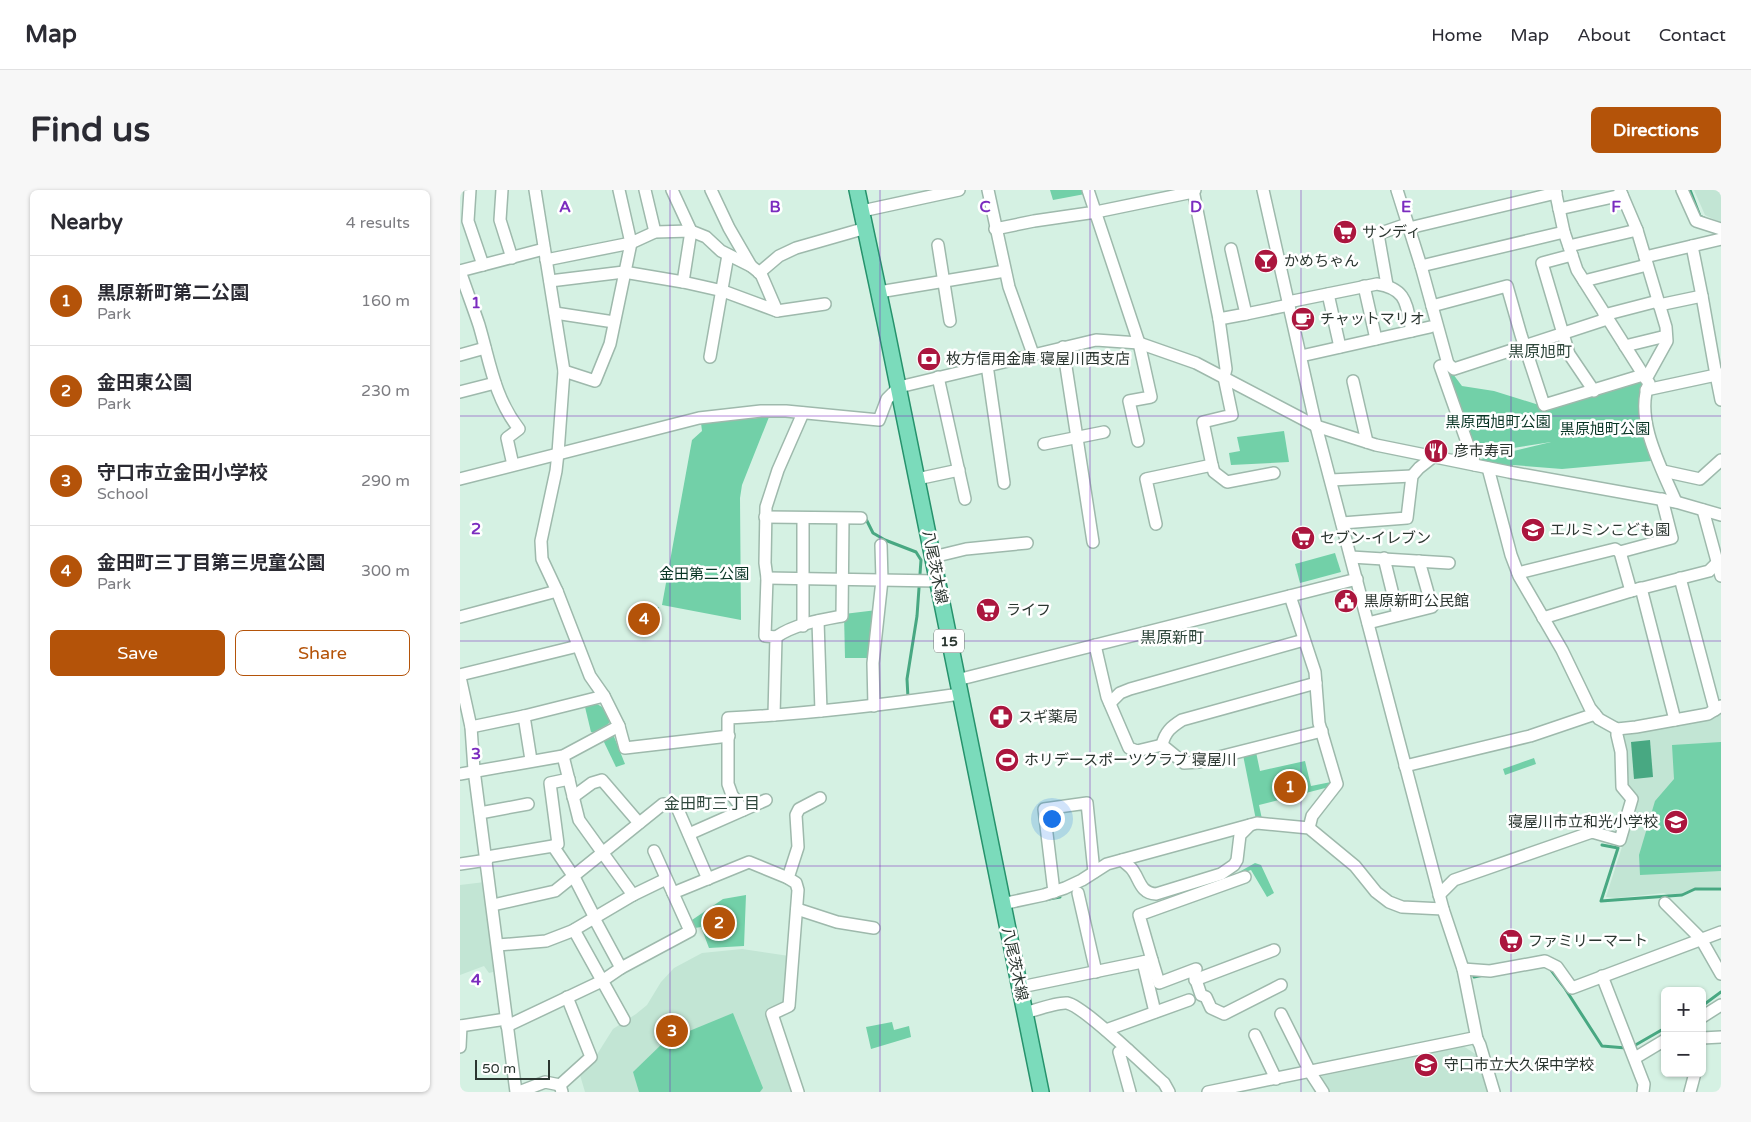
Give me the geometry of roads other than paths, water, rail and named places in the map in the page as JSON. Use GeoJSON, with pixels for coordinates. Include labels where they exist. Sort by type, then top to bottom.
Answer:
{"type":"FeatureCollection","features":[{"type":"Feature","properties":{"kind":"main road","name":"八尾茨木線"},"geometry":{"type":"LineString","coordinates":[[857,190],[899,387],[1041,1092]]}},
{"type":"Feature","properties":{"kind":"street"},"geometry":{"type":"LineString","coordinates":[[470,190],[468,221],[483,265]]}},
{"type":"Feature","properties":{"kind":"street"},"geometry":{"type":"LineString","coordinates":[[502,190],[500,220],[512,258]]}},
{"type":"Feature","properties":{"kind":"street"},"geometry":{"type":"LineString","coordinates":[[535,190],[564,371],[556,472],[541,541],[542,559],[557,591],[590,676],[604,696],[619,726],[625,748],[729,736]]}},
{"type":"Feature","properties":{"kind":"street"},"geometry":{"type":"LineString","coordinates":[[564,371],[594,381],[610,344],[631,243],[619,190]]}},
{"type":"Feature","properties":{"kind":"street"},"geometry":{"type":"LineString","coordinates":[[645,190],[655,232]]}},
{"type":"Feature","properties":{"kind":"street"},"geometry":{"type":"LineString","coordinates":[[672,190],[692,231],[683,282]]}},
{"type":"Feature","properties":{"kind":"street"},"geometry":{"type":"LineString","coordinates":[[711,190],[729,228],[777,311]]}},
{"type":"Feature","properties":{"kind":"street"},"geometry":{"type":"LineString","coordinates":[[862,211],[960,190]]}},
{"type":"Feature","properties":{"kind":"street"},"geometry":{"type":"LineString","coordinates":[[988,190],[1005,271],[1033,354]]}},
{"type":"Feature","properties":{"kind":"street"},"geometry":{"type":"LineString","coordinates":[[1088,190],[1139,343],[1150,397],[1129,401],[1138,441]]}},
{"type":"Feature","properties":{"kind":"street"},"geometry":{"type":"LineString","coordinates":[[1263,190],[1316,426],[1404,766],[1439,895],[1462,969],[1477,1039],[1494,1092]]}},
{"type":"Feature","properties":{"kind":"street"},"geometry":{"type":"LineString","coordinates":[[1397,190],[1448,364],[1454,370],[1563,335],[1606,317],[1659,303],[1702,296]]}},
{"type":"Feature","properties":{"kind":"street"},"geometry":{"type":"LineString","coordinates":[[1682,190],[1696,221],[1721,229]]}},
{"type":"Feature","properties":{"kind":"street"},"geometry":{"type":"LineString","coordinates":[[995,229],[1096,212],[1194,191],[1219,319],[1226,369],[1224,377],[1232,414],[1203,422],[1212,465],[1214,472],[1227,482],[1274,473]]}},
{"type":"Feature","properties":{"kind":"street"},"geometry":{"type":"LineString","coordinates":[[1387,285],[1378,234],[1556,192],[1564,232],[1577,270],[1645,381]]}},
{"type":"Feature","properties":{"kind":"street"},"geometry":{"type":"LineString","coordinates":[[1559,208],[1621,192],[1637,230],[1659,303],[1667,341],[1645,381],[1645,415],[1654,450],[1676,502]]}},
{"type":"Feature","properties":{"kind":"street"},"geometry":{"type":"LineString","coordinates":[[755,270],[796,248],[866,228]]}},
{"type":"Feature","properties":{"kind":"street"},"geometry":{"type":"LineString","coordinates":[[1594,391],[1569,354],[1542,263],[1570,250],[1637,230]]}},
{"type":"Feature","properties":{"kind":"street"},"geometry":{"type":"LineString","coordinates":[[513,465],[507,438],[519,429],[506,412],[499,397],[460,271],[512,258],[631,243],[655,232],[692,231],[706,237],[721,251],[755,270]]}},
{"type":"Feature","properties":{"kind":"street"},"geometry":{"type":"LineString","coordinates":[[1420,266],[1564,232]]}},
{"type":"Feature","properties":{"kind":"street"},"geometry":{"type":"LineString","coordinates":[[1584,281],[1692,246],[1721,239]]}},
{"type":"Feature","properties":{"kind":"street"},"geometry":{"type":"LineString","coordinates":[[938,245],[950,321]]}},
{"type":"Feature","properties":{"kind":"street"},"geometry":{"type":"LineString","coordinates":[[1692,246],[1719,374],[1721,400]]}},
{"type":"Feature","properties":{"kind":"street"},"geometry":{"type":"LineString","coordinates":[[1231,249],[1246,314]]}},
{"type":"Feature","properties":{"kind":"street"},"geometry":{"type":"LineString","coordinates":[[710,356],[728,255]]}},
{"type":"Feature","properties":{"kind":"street"},"geometry":{"type":"LineString","coordinates":[[879,292],[1005,271]]}},
{"type":"Feature","properties":{"kind":"street"},"geometry":{"type":"LineString","coordinates":[[550,280],[624,272],[723,291],[777,311],[825,304]]}},
{"type":"Feature","properties":{"kind":"street"},"geometry":{"type":"LineString","coordinates":[[1219,319],[1377,284],[1387,285],[1396,290],[1405,299],[1412,331]]}},
{"type":"Feature","properties":{"kind":"street"},"geometry":{"type":"LineString","coordinates":[[1364,286],[1376,339]]}},
{"type":"Feature","properties":{"kind":"street"},"geometry":{"type":"LineString","coordinates":[[1432,306],[1507,286],[1524,346],[1544,405],[1594,391],[1645,381],[1719,374]]}},
{"type":"Feature","properties":{"kind":"street"},"geometry":{"type":"LineString","coordinates":[[1328,294],[1340,347]]}},
{"type":"Feature","properties":{"kind":"street"},"geometry":{"type":"LineString","coordinates":[[555,314],[614,322]]}},
{"type":"Feature","properties":{"kind":"street"},"geometry":{"type":"LineString","coordinates":[[1300,356],[1430,327]]}},
{"type":"Feature","properties":{"kind":"street"},"geometry":{"type":"LineString","coordinates":[[1625,346],[1666,336]]}},
{"type":"Feature","properties":{"kind":"street"},"geometry":{"type":"LineString","coordinates":[[460,479],[699,418],[761,411],[879,420],[887,399],[899,387],[1096,340],[1139,343],[1196,363],[1316,426],[1367,442],[1488,468],[1662,499],[1721,514]]}},
{"type":"Feature","properties":{"kind":"street"},"geometry":{"type":"LineString","coordinates":[[460,355],[485,348]]}},
{"type":"Feature","properties":{"kind":"street"},"geometry":{"type":"LineString","coordinates":[[1063,348],[1093,542]]}},
{"type":"Feature","properties":{"kind":"street"},"geometry":{"type":"LineString","coordinates":[[1448,364],[1440,366],[1475,465]]}},
{"type":"Feature","properties":{"kind":"street"},"geometry":{"type":"LineString","coordinates":[[987,365],[1004,483]]}},
{"type":"Feature","properties":{"kind":"street"},"geometry":{"type":"LineString","coordinates":[[938,378],[965,499]]}},
{"type":"Feature","properties":{"kind":"street"},"geometry":{"type":"LineString","coordinates":[[1354,382],[1367,442]]}},
{"type":"Feature","properties":{"kind":"street"},"geometry":{"type":"LineString","coordinates":[[460,392],[495,383]]}},
{"type":"Feature","properties":{"kind":"street"},"geometry":{"type":"LineString","coordinates":[[803,413],[778,470],[766,507],[765,563],[767,578],[765,636],[776,637],[782,633],[818,621],[842,616],[843,518]]}},
{"type":"Feature","properties":{"kind":"street"},"geometry":{"type":"LineString","coordinates":[[1044,444],[1104,432]]}},
{"type":"Feature","properties":{"kind":"street"},"geometry":{"type":"LineString","coordinates":[[1342,523],[1407,518],[1412,476],[1418,468],[1433,457]]}},
{"type":"Feature","properties":{"kind":"street"},"geometry":{"type":"LineString","coordinates":[[1664,471],[1700,479],[1721,460]]}},
{"type":"Feature","properties":{"kind":"street"},"geometry":{"type":"LineString","coordinates":[[1156,524],[1146,479],[1212,465]]}},
{"type":"Feature","properties":{"kind":"street"},"geometry":{"type":"LineString","coordinates":[[1488,468],[1511,555],[1518,573],[1595,714],[1599,719],[1617,729],[1708,714],[1718,708],[1680,578]]}},
{"type":"Feature","properties":{"kind":"street"},"geometry":{"type":"LineString","coordinates":[[917,479],[959,470]]}},
{"type":"Feature","properties":{"kind":"street"},"geometry":{"type":"LineString","coordinates":[[1331,480],[1412,476]]}},
{"type":"Feature","properties":{"kind":"street"},"geometry":{"type":"LineString","coordinates":[[1620,552],[1672,538],[1662,499]]}},
{"type":"Feature","properties":{"kind":"street"},"geometry":{"type":"LineString","coordinates":[[1703,510],[1719,562],[1721,576]]}},
{"type":"Feature","properties":{"kind":"street"},"geometry":{"type":"LineString","coordinates":[[765,517],[861,518]]}},
{"type":"Feature","properties":{"kind":"street"},"geometry":{"type":"LineString","coordinates":[[803,518],[803,626]]}},
{"type":"Feature","properties":{"kind":"street"},"geometry":{"type":"LineString","coordinates":[[933,557],[966,549],[1027,543]]}},
{"type":"Feature","properties":{"kind":"street"},"geometry":{"type":"LineString","coordinates":[[874,706],[873,663],[882,580],[881,545]]}},
{"type":"Feature","properties":{"kind":"street"},"geometry":{"type":"LineString","coordinates":[[1518,573],[1615,549],[1620,552],[1636,589],[1676,720]]}},
{"type":"Feature","properties":{"kind":"street"},"geometry":{"type":"LineString","coordinates":[[1351,556],[1449,563]]}},
{"type":"Feature","properties":{"kind":"street"},"geometry":{"type":"LineString","coordinates":[[1384,558],[1398,615]]}},
{"type":"Feature","properties":{"kind":"street"},"geometry":{"type":"LineString","coordinates":[[1368,622],[1432,607],[1420,560]]}},
{"type":"Feature","properties":{"kind":"street"},"geometry":{"type":"LineString","coordinates":[[1543,618],[1636,589],[1709,570],[1719,562]]}},
{"type":"Feature","properties":{"kind":"street"},"geometry":{"type":"LineString","coordinates":[[767,578],[937,581]]}},
{"type":"Feature","properties":{"kind":"street"},"geometry":{"type":"LineString","coordinates":[[743,810],[732,795],[728,784],[728,718],[874,706],[959,687],[1095,645],[1357,579]]}},
{"type":"Feature","properties":{"kind":"street"},"geometry":{"type":"LineString","coordinates":[[460,617],[557,591]]}},
{"type":"Feature","properties":{"kind":"street"},"geometry":{"type":"LineString","coordinates":[[1290,596],[1315,672],[1319,723],[1337,784],[1312,816],[1309,828]]}},
{"type":"Feature","properties":{"kind":"street"},"geometry":{"type":"LineString","coordinates":[[818,621],[821,711]]}},
{"type":"Feature","properties":{"kind":"street"},"geometry":{"type":"LineString","coordinates":[[774,715],[776,637]]}},
{"type":"Feature","properties":{"kind":"street"},"geometry":{"type":"LineString","coordinates":[[1110,703],[1120,693],[1130,689],[1304,640]]}},
{"type":"Feature","properties":{"kind":"street"},"geometry":{"type":"LineString","coordinates":[[1095,645],[1110,703],[1129,748],[1137,751],[1162,746],[1184,763],[1199,762],[1322,731]]}},
{"type":"Feature","properties":{"kind":"street"},"geometry":{"type":"LineString","coordinates":[[568,998],[591,1057],[561,1089],[545,1082],[518,1092],[474,770],[471,727],[462,694],[460,676],[578,646]]}},
{"type":"Feature","properties":{"kind":"street"},"geometry":{"type":"LineString","coordinates":[[1162,746],[1165,734],[1172,726],[1182,720],[1316,683]]}},
{"type":"Feature","properties":{"kind":"street"},"geometry":{"type":"LineString","coordinates":[[471,727],[604,696]]}},
{"type":"Feature","properties":{"kind":"street"},"geometry":{"type":"LineString","coordinates":[[1404,766],[1530,736],[1595,714]]}},
{"type":"Feature","properties":{"kind":"street"},"geometry":{"type":"LineString","coordinates":[[524,716],[531,760]]}},
{"type":"Feature","properties":{"kind":"street"},"geometry":{"type":"LineString","coordinates":[[460,774],[474,770],[562,756],[619,726]]}},
{"type":"Feature","properties":{"kind":"street"},"geometry":{"type":"LineString","coordinates":[[1439,895],[1454,880],[1592,832],[1620,840],[1632,798],[1622,787],[1621,752],[1617,729]]}},
{"type":"Feature","properties":{"kind":"street"},"geometry":{"type":"LineString","coordinates":[[562,756],[579,820],[634,895]]}},
{"type":"Feature","properties":{"kind":"street"},"geometry":{"type":"LineString","coordinates":[[460,864],[558,844],[550,782],[568,779]]}},
{"type":"Feature","properties":{"kind":"street"},"geometry":{"type":"LineString","coordinates":[[573,797],[592,783],[602,780],[639,823]]}},
{"type":"Feature","properties":{"kind":"street"},"geometry":{"type":"LineString","coordinates":[[788,878],[798,847],[796,815],[799,809],[820,798]]}},
{"type":"Feature","properties":{"kind":"street"},"geometry":{"type":"LineString","coordinates":[[689,834],[766,800]]}},
{"type":"Feature","properties":{"kind":"street"},"geometry":{"type":"LineString","coordinates":[[1054,892],[1044,809],[1087,803],[1094,872]]}},
{"type":"Feature","properties":{"kind":"street"},"geometry":{"type":"LineString","coordinates":[[480,813],[528,804]]}},
{"type":"Feature","properties":{"kind":"street"},"geometry":{"type":"LineString","coordinates":[[493,906],[555,891],[663,804],[676,805],[708,879]]}},
{"type":"Feature","properties":{"kind":"street"},"geometry":{"type":"LineString","coordinates":[[1002,904],[1054,892],[1082,880],[1107,864],[1250,825],[1264,824],[1309,828],[1355,866],[1376,892],[1389,902],[1402,907],[1443,909]]}},
{"type":"Feature","properties":{"kind":"street"},"geometry":{"type":"LineString","coordinates":[[1122,860],[1131,868],[1145,890],[1150,893],[1158,893],[1221,874],[1228,870],[1237,860],[1240,835],[1250,825]]}},
{"type":"Feature","properties":{"kind":"street"},"geometry":{"type":"LineString","coordinates":[[553,846],[574,877],[621,968]]}},
{"type":"Feature","properties":{"kind":"street"},"geometry":{"type":"LineString","coordinates":[[460,1047],[461,1026],[507,1022],[568,998],[690,931],[654,851]]}},
{"type":"Feature","properties":{"kind":"street"},"geometry":{"type":"LineString","coordinates":[[673,893],[749,862],[796,883],[798,890],[789,1006],[772,1014],[798,1092]]}},
{"type":"Feature","properties":{"kind":"street"},"geometry":{"type":"LineString","coordinates":[[1155,1012],[1139,916],[1245,877]]}},
{"type":"Feature","properties":{"kind":"street"},"geometry":{"type":"LineString","coordinates":[[498,945],[546,941],[574,930],[634,895],[666,879]]}},
{"type":"Feature","properties":{"kind":"street"},"geometry":{"type":"LineString","coordinates":[[1078,892],[1096,972]]}},
{"type":"Feature","properties":{"kind":"street"},"geometry":{"type":"LineString","coordinates":[[1158,893],[1162,906]]}},
{"type":"Feature","properties":{"kind":"street"},"geometry":{"type":"LineString","coordinates":[[1665,903],[1701,939],[1721,974]]}},
{"type":"Feature","properties":{"kind":"street"},"geometry":{"type":"LineString","coordinates":[[796,909],[837,922],[874,928]]}},
{"type":"Feature","properties":{"kind":"street"},"geometry":{"type":"LineString","coordinates":[[574,930],[624,1020]]}},
{"type":"Feature","properties":{"kind":"street"},"geometry":{"type":"LineString","coordinates":[[1462,969],[1490,971],[1545,961],[1557,967],[1572,988],[1721,932]]}},
{"type":"Feature","properties":{"kind":"street"},"geometry":{"type":"LineString","coordinates":[[1147,961],[1159,983],[1274,950]]}},
{"type":"Feature","properties":{"kind":"street"},"geometry":{"type":"LineString","coordinates":[[1021,987],[1147,961]]}},
{"type":"Feature","properties":{"kind":"street"},"geometry":{"type":"LineString","coordinates":[[1195,973],[1200,995],[1206,997],[1211,1008],[1224,1014],[1281,985]]}},
{"type":"Feature","properties":{"kind":"street"},"geometry":{"type":"LineString","coordinates":[[1602,976],[1644,1084],[1643,1092]]}},
{"type":"Feature","properties":{"kind":"street"},"geometry":{"type":"LineString","coordinates":[[1106,1030],[1189,1000]]}},
{"type":"Feature","properties":{"kind":"street"},"geometry":{"type":"LineString","coordinates":[[1026,1013],[1065,1003],[1073,1005],[1106,1030],[1164,1084],[1169,1092]]}},
{"type":"Feature","properties":{"kind":"street"},"geometry":{"type":"LineString","coordinates":[[1706,1014],[1721,1005]]}},
{"type":"Feature","properties":{"kind":"street"},"geometry":{"type":"LineString","coordinates":[[1281,1014],[1310,1072],[1323,1092]]}},
{"type":"Feature","properties":{"kind":"street"},"geometry":{"type":"LineString","coordinates":[[1255,1035],[1276,1079]]}},
{"type":"Feature","properties":{"kind":"street"},"geometry":{"type":"LineString","coordinates":[[1706,1038],[1721,1037]]}},
{"type":"Feature","properties":{"kind":"street"},"geometry":{"type":"LineString","coordinates":[[1208,1092],[1238,1089],[1276,1079],[1467,1038],[1477,1039]]}},
{"type":"Feature","properties":{"kind":"street"},"geometry":{"type":"LineString","coordinates":[[1632,1051],[1661,1041]]}},
{"type":"Feature","properties":{"kind":"street"},"geometry":{"type":"LineString","coordinates":[[1128,1050],[1119,1052],[1130,1092]]}},
{"type":"Feature","properties":{"kind":"street"},"geometry":{"type":"LineString","coordinates":[[1690,1092],[1694,1077]]}},
{"type":"Feature","properties":{"kind":"waterway"},"geometry":{"type":"LineString","coordinates":[[1690,190],[1700,216],[1704,218]]}},
{"type":"Feature","properties":{"kind":"waterway"},"geometry":{"type":"LineString","coordinates":[[865,517],[873,533],[885,540],[916,552],[921,560],[917,616],[907,679],[908,698]]}},
{"type":"Feature","properties":{"kind":"waterway"},"geometry":{"type":"LineString","coordinates":[[1602,845],[1618,848],[1601,901],[1682,895],[1695,889],[1721,889]]}},
{"type":"Feature","properties":{"kind":"waterway"},"geometry":{"type":"LineString","coordinates":[[1049,899],[1060,897]]}},
{"type":"Feature","properties":{"kind":"waterway"},"geometry":{"type":"LineString","coordinates":[[1551,970],[1602,1046],[1626,1048]]}},
{"type":"Feature","properties":{"kind":"waterway"},"geometry":{"type":"LineString","coordinates":[[1474,977],[1484,975]]}},
{"type":"Feature","properties":{"kind":"waterway"},"geometry":{"type":"LineString","coordinates":[[1706,1003],[1721,992]]}},
{"type":"Feature","properties":{"kind":"waterway"},"geometry":{"type":"LineString","coordinates":[[1632,1047],[1661,1030]]}},
{"type":"Feature","properties":{"kind":"place","name":"サンディ"},"geometry":{"type":"Point","coordinates":[1345,232]}},
{"type":"Feature","properties":{"kind":"place","name":"かめちゃん"},"geometry":{"type":"Point","coordinates":[1266,261]}},
{"type":"Feature","properties":{"kind":"place","name":"チャットマリオ"},"geometry":{"type":"Point","coordinates":[1303,319]}},
{"type":"Feature","properties":{"kind":"place","name":"枚方信用金庫 寝屋川西支店"},"geometry":{"type":"Point","coordinates":[929,359]}},
{"type":"Feature","properties":{"kind":"place","name":"彦市寿司"},"geometry":{"type":"Point","coordinates":[1436,451]}},
{"type":"Feature","properties":{"kind":"place","name":"エルミンこども園"},"geometry":{"type":"Point","coordinates":[1533,530]}},
{"type":"Feature","properties":{"kind":"place","name":"セブン-イレブン"},"geometry":{"type":"Point","coordinates":[1303,538]}},
{"type":"Feature","properties":{"kind":"place","name":"黒原新町公民館"},"geometry":{"type":"Point","coordinates":[1346,601]}},
{"type":"Feature","properties":{"kind":"place","name":"ライフ"},"geometry":{"type":"Point","coordinates":[988,610]}},
{"type":"Feature","properties":{"kind":"place","name":"金田町三丁目第三児童公園"},"geometry":{"type":"Point","coordinates":[644,619]}},
{"type":"Feature","properties":{"kind":"place","name":"スギ薬局"},"geometry":{"type":"Point","coordinates":[1001,717]}},
{"type":"Feature","properties":{"kind":"place","name":"ホリデースポーツクラブ 寝屋川"},"geometry":{"type":"Point","coordinates":[1007,760]}},
{"type":"Feature","properties":{"kind":"place","name":"黒原新町第二公園"},"geometry":{"type":"Point","coordinates":[1290,787]}},
{"type":"Feature","properties":{"kind":"place","name":"寝屋川市立和光小学校"},"geometry":{"type":"Point","coordinates":[1676,822]}},
{"type":"Feature","properties":{"kind":"place","name":"金田東公園"},"geometry":{"type":"Point","coordinates":[719,923]}},
{"type":"Feature","properties":{"kind":"place","name":"ファミリーマート"},"geometry":{"type":"Point","coordinates":[1511,941]}},
{"type":"Feature","properties":{"kind":"place","name":"守口市立金田小学校"},"geometry":{"type":"Point","coordinates":[672,1031]}},
{"type":"Feature","properties":{"kind":"place","name":"守口市立大久保中学校"},"geometry":{"type":"Point","coordinates":[1426,1065]}},
{"type":"Feature","properties":{"kind":"district","name":"黒原旭町"},"geometry":{"type":"Point","coordinates":[1540,351]}},
{"type":"Feature","properties":{"kind":"district","name":"黒原新町"},"geometry":{"type":"Point","coordinates":[1172,637]}},
{"type":"Feature","properties":{"kind":"district","name":"金田町三丁目"},"geometry":{"type":"Point","coordinates":[712,803]}},
{"type":"Feature","properties":{"kind":"park label","name":"黒原西旭町公園"},"geometry":{"type":"Point","coordinates":[1498,422]}},
{"type":"Feature","properties":{"kind":"park label","name":"黒原旭町公園"},"geometry":{"type":"Point","coordinates":[1605,429]}},
{"type":"Feature","properties":{"kind":"park label","name":"金田第二公園"},"geometry":{"type":"Point","coordinates":[704,574]}}]}
